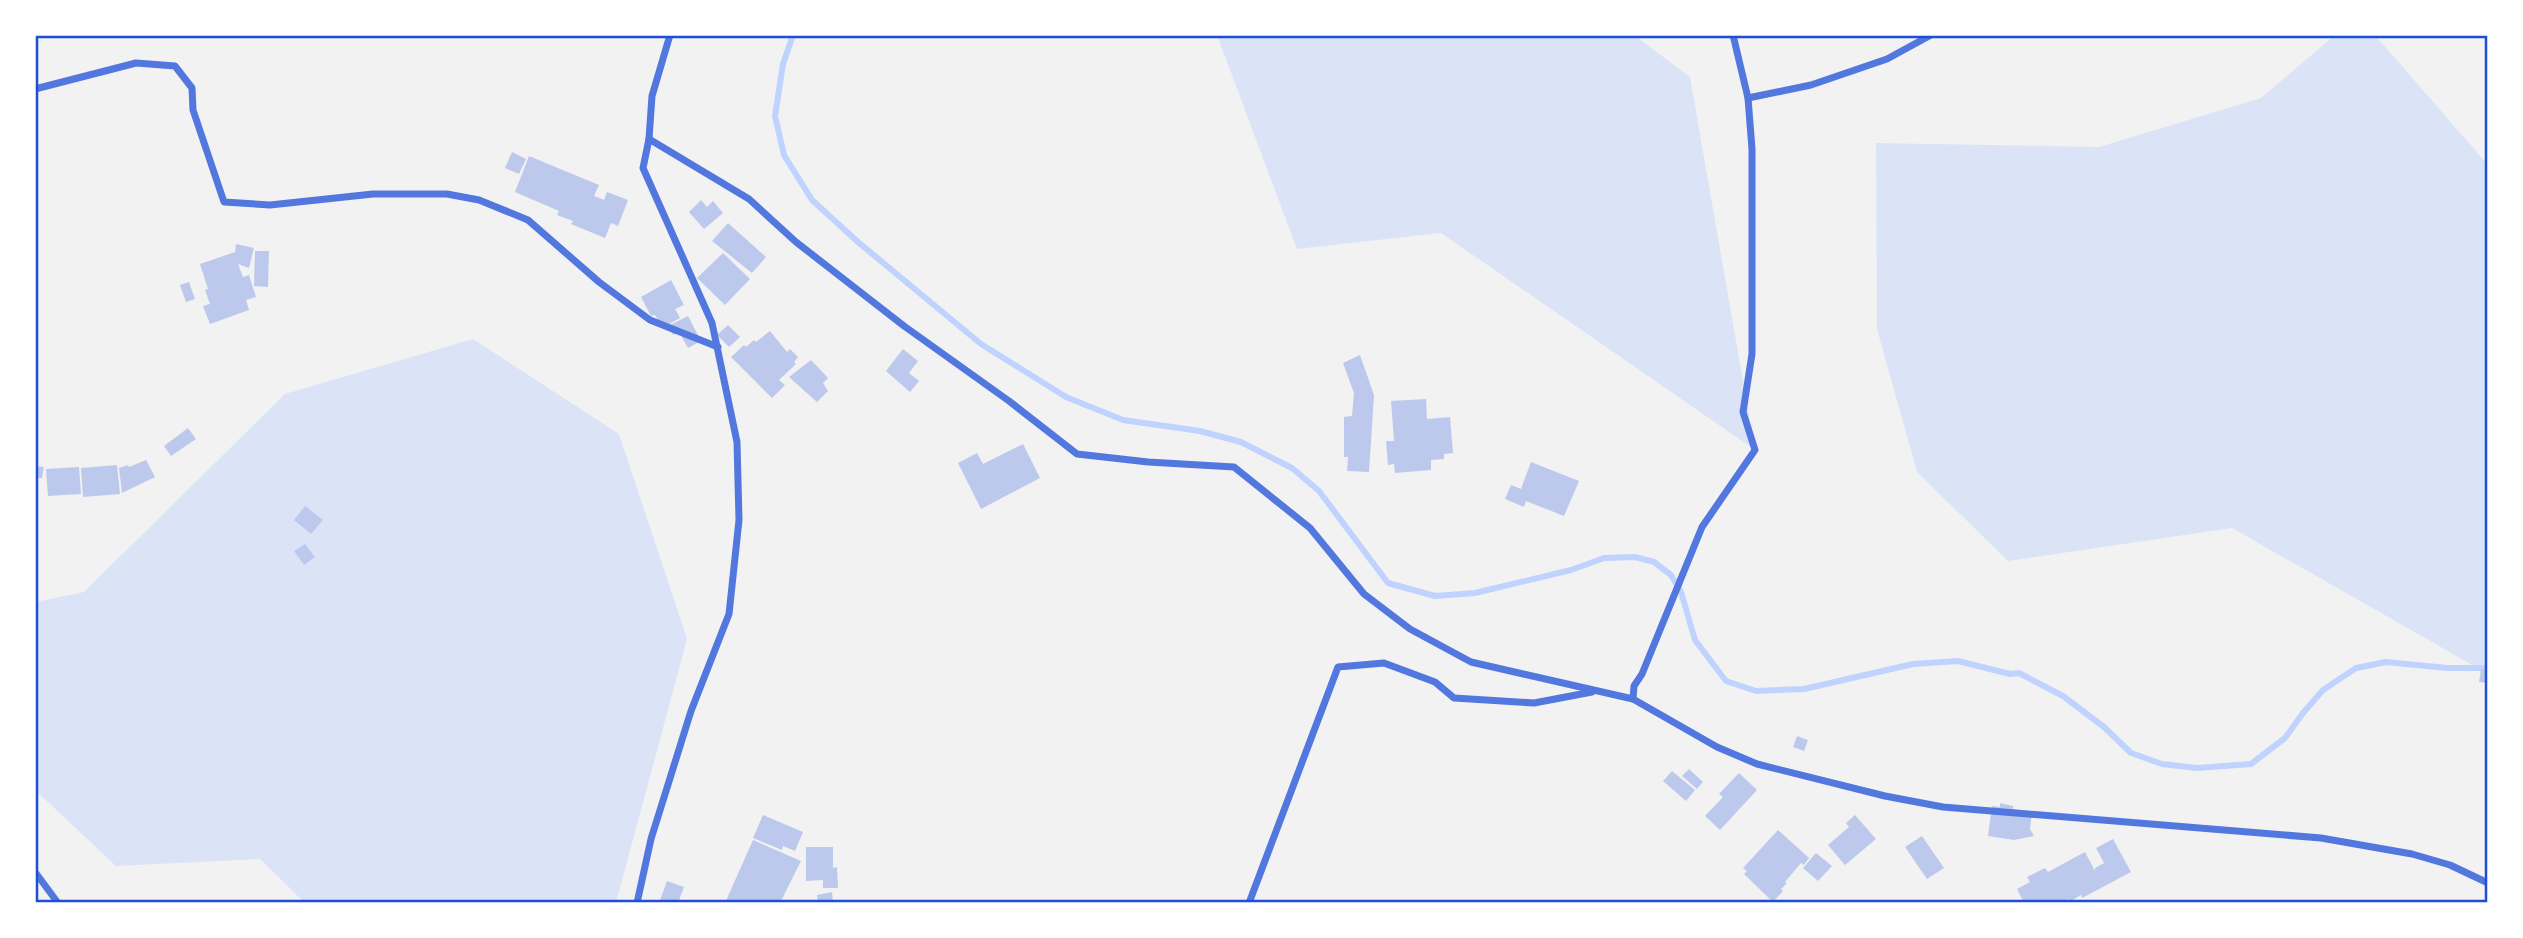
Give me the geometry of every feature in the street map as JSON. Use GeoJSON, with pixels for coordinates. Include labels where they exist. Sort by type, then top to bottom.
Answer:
{"type":"FeatureCollection","features":[{"type":"Feature","properties":{"kind":"street"},"geometry":{"type":"LineString","coordinates":[[637,903],[651,839],[691,712],[729,614],[739,520],[737,442],[712,323],[643,167],[649,139],[652,96],[670,35]]}},
{"type":"Feature","properties":{"kind":"street"},"geometry":{"type":"LineString","coordinates":[[1633,699],[1634,686],[1642,674],[1702,527],[1755,450],[1743,412],[1752,354],[1752,149],[1748,98],[1733,35]]}},
{"type":"Feature","properties":{"kind":"street"},"geometry":{"type":"LineString","coordinates":[[1748,98],[1811,85],[1887,59],[1931,35]]}},
{"type":"Feature","properties":{"kind":"street"},"geometry":{"type":"LineString","coordinates":[[35,89],[136,63],[175,66],[192,88],[193,110],[224,202],[270,205],[373,194],[447,194],[479,200],[528,220],[599,282],[650,320],[718,348]]}},
{"type":"Feature","properties":{"kind":"street"},"geometry":{"type":"LineString","coordinates":[[649,139],[749,199],[807,250],[1077,454],[1148,462],[1234,467],[1310,527],[1364,594],[1410,629],[1471,662],[1633,699],[1717,747],[1757,764],[1885,796],[1943,807],[2321,838],[2412,853],[2450,865],[2488,883]]}},
{"type":"Feature","properties":{"kind":"street"},"geometry":{"type":"LineString","coordinates":[[1249,903],[1338,667],[1384,663],[1435,682],[1454,698],[1534,703],[1597,692]]}},
{"type":"Feature","properties":{"kind":"street"},"geometry":{"type":"LineString","coordinates":[[35,872],[58,903]]}},
{"type":"Feature","properties":{"kind":"shaded area"},"geometry":{"type":"Polygon","coordinates":[[[1217,35],[1634,35],[1690,77],[1755,450],[1441,233],[1297,249],[1217,35]]]}},
{"type":"Feature","properties":{"kind":"shaded area"},"geometry":{"type":"Polygon","coordinates":[[[2335,35],[2375,35],[2488,165],[2488,674],[2232,528],[2008,561],[1917,472],[1877,329],[1876,143],[2099,147],[2261,98],[2335,35]]]}},
{"type":"Feature","properties":{"kind":"shaded area"},"geometry":{"type":"Polygon","coordinates":[[[473,339],[619,434],[687,639],[616,903],[305,903],[260,859],[116,866],[35,790],[35,602],[84,592],[285,394],[473,339]]]}},
{"type":"Feature","properties":{"kind":"building"},"geometry":{"type":"Polygon","coordinates":[[[512,152],[526,159],[519,174],[505,168],[512,152]]]}},
{"type":"Feature","properties":{"kind":"building"},"geometry":{"type":"Polygon","coordinates":[[[529,156],[599,185],[594,196],[604,200],[607,192],[628,200],[618,226],[611,223],[605,238],[571,224],[573,221],[557,215],[559,211],[515,192],[529,156]]]}},
{"type":"Feature","properties":{"kind":"building"},"geometry":{"type":"Polygon","coordinates":[[[701,200],[707,207],[713,201],[723,213],[704,229],[689,212],[701,200]]]}},
{"type":"Feature","properties":{"kind":"building"},"geometry":{"type":"Polygon","coordinates":[[[728,223],[766,257],[752,273],[712,241],[728,223]]]}},
{"type":"Feature","properties":{"kind":"building"},"geometry":{"type":"Polygon","coordinates":[[[236,244],[254,248],[249,268],[238,264],[243,277],[249,275],[256,297],[246,300],[249,310],[210,324],[203,306],[210,304],[200,264],[235,252],[236,244]]]}},
{"type":"Feature","properties":{"kind":"building"},"geometry":{"type":"Polygon","coordinates":[[[255,251],[269,251],[268,287],[254,286],[255,251]]]}},
{"type":"Feature","properties":{"kind":"building"},"geometry":{"type":"Polygon","coordinates":[[[723,253],[750,279],[725,305],[697,278],[723,253]]]}},
{"type":"Feature","properties":{"kind":"building"},"geometry":{"type":"Polygon","coordinates":[[[671,280],[684,305],[675,309],[680,318],[662,328],[655,315],[651,316],[641,297],[671,280]]]}},
{"type":"Feature","properties":{"kind":"building"},"geometry":{"type":"Polygon","coordinates":[[[189,282],[195,299],[186,302],[180,285],[189,282]]]}},
{"type":"Feature","properties":{"kind":"building"},"geometry":{"type":"Polygon","coordinates":[[[688,316],[701,341],[688,348],[679,332],[673,335],[668,326],[688,316]]]}},
{"type":"Feature","properties":{"kind":"building"},"geometry":{"type":"Polygon","coordinates":[[[728,325],[740,337],[729,347],[717,335],[728,325]]]}},
{"type":"Feature","properties":{"kind":"building"},"geometry":{"type":"Polygon","coordinates":[[[770,331],[787,352],[790,349],[798,357],[794,362],[796,364],[779,380],[785,385],[772,398],[731,357],[744,345],[746,347],[754,340],[756,342],[770,331]]]}},
{"type":"Feature","properties":{"kind":"building"},"geometry":{"type":"Polygon","coordinates":[[[903,349],[918,361],[909,373],[919,381],[910,392],[886,371],[903,349]]]}},
{"type":"Feature","properties":{"kind":"building"},"geometry":{"type":"Polygon","coordinates":[[[1360,355],[1374,395],[1369,472],[1347,471],[1348,457],[1344,457],[1344,417],[1352,416],[1354,393],[1343,363],[1360,355]]]}},
{"type":"Feature","properties":{"kind":"building"},"geometry":{"type":"Polygon","coordinates":[[[811,360],[828,378],[823,383],[828,391],[817,402],[789,377],[811,360]]]}},
{"type":"Feature","properties":{"kind":"building"},"geometry":{"type":"Polygon","coordinates":[[[1426,399],[1427,419],[1450,417],[1453,453],[1444,454],[1444,459],[1431,460],[1431,470],[1395,473],[1394,464],[1388,465],[1386,441],[1394,441],[1391,401],[1426,399]]]}},
{"type":"Feature","properties":{"kind":"building"},"geometry":{"type":"Polygon","coordinates":[[[188,428],[196,439],[171,456],[164,446],[188,428]]]}},
{"type":"Feature","properties":{"kind":"building"},"geometry":{"type":"Polygon","coordinates":[[[1023,444],[1040,478],[981,509],[958,463],[977,453],[983,464],[1023,444]]]}},
{"type":"Feature","properties":{"kind":"building"},"geometry":{"type":"Polygon","coordinates":[[[146,460],[155,477],[122,493],[119,468],[146,460]]]}},
{"type":"Feature","properties":{"kind":"building"},"geometry":{"type":"Polygon","coordinates":[[[1531,462],[1579,481],[1564,516],[1526,501],[1524,507],[1505,499],[1511,485],[1521,489],[1531,462]]]}},
{"type":"Feature","properties":{"kind":"building"},"geometry":{"type":"Polygon","coordinates":[[[117,465],[120,494],[83,497],[81,468],[117,465]]]}},
{"type":"Feature","properties":{"kind":"building"},"geometry":{"type":"Polygon","coordinates":[[[35,466],[44,467],[42,478],[35,478],[35,466]]]}},
{"type":"Feature","properties":{"kind":"building"},"geometry":{"type":"Polygon","coordinates":[[[79,467],[81,494],[48,496],[46,469],[79,467]]]}},
{"type":"Feature","properties":{"kind":"building"},"geometry":{"type":"Polygon","coordinates":[[[305,506],[323,520],[311,534],[294,520],[305,506]]]}},
{"type":"Feature","properties":{"kind":"building"},"geometry":{"type":"Polygon","coordinates":[[[305,544],[315,557],[304,565],[294,551],[305,544]]]}},
{"type":"Feature","properties":{"kind":"building"},"geometry":{"type":"Polygon","coordinates":[[[2481,669],[2488,670],[2488,683],[2479,682],[2481,669]]]}},
{"type":"Feature","properties":{"kind":"building"},"geometry":{"type":"Polygon","coordinates":[[[1797,736],[1808,740],[1804,751],[1793,747],[1797,736]]]}},
{"type":"Feature","properties":{"kind":"building"},"geometry":{"type":"Polygon","coordinates":[[[1689,769],[1703,782],[1697,789],[1682,776],[1689,769]]]}},
{"type":"Feature","properties":{"kind":"building"},"geometry":{"type":"Polygon","coordinates":[[[1672,771],[1695,790],[1686,801],[1663,781],[1672,771]]]}},
{"type":"Feature","properties":{"kind":"building"},"geometry":{"type":"Polygon","coordinates":[[[1739,773],[1757,790],[1720,830],[1705,816],[1723,797],[1719,794],[1739,773]]]}},
{"type":"Feature","properties":{"kind":"building"},"geometry":{"type":"Polygon","coordinates":[[[2000,803],[2013,806],[2013,809],[2032,812],[2030,829],[2034,836],[2014,840],[1988,836],[1992,806],[2000,807],[2000,803]]]}},
{"type":"Feature","properties":{"kind":"building"},"geometry":{"type":"Polygon","coordinates":[[[763,815],[803,832],[795,851],[783,846],[782,850],[753,838],[763,815]]]}},
{"type":"Feature","properties":{"kind":"building"},"geometry":{"type":"Polygon","coordinates":[[[1855,815],[1876,839],[1845,865],[1828,845],[1849,827],[1846,823],[1855,815]]]}},
{"type":"Feature","properties":{"kind":"building"},"geometry":{"type":"Polygon","coordinates":[[[1778,830],[1809,858],[1804,865],[1801,863],[1785,882],[1787,883],[1781,889],[1783,891],[1773,902],[1744,874],[1747,871],[1743,868],[1778,830]]]}},
{"type":"Feature","properties":{"kind":"building"},"geometry":{"type":"Polygon","coordinates":[[[1922,836],[1944,868],[1927,879],[1905,847],[1922,836]]]}},
{"type":"Feature","properties":{"kind":"building"},"geometry":{"type":"Polygon","coordinates":[[[2113,839],[2131,872],[2069,902],[2068,899],[2061,903],[2024,903],[2017,889],[2030,882],[2027,877],[2045,868],[2048,872],[2085,852],[2095,871],[2095,868],[2104,863],[2096,848],[2113,839]]]}},
{"type":"Feature","properties":{"kind":"building"},"geometry":{"type":"Polygon","coordinates":[[[753,840],[801,861],[780,903],[725,903],[753,840]]]}},
{"type":"Feature","properties":{"kind":"building"},"geometry":{"type":"Polygon","coordinates":[[[806,847],[833,847],[833,868],[837,867],[838,888],[823,888],[823,880],[806,881],[806,847]]]}},
{"type":"Feature","properties":{"kind":"building"},"geometry":{"type":"Polygon","coordinates":[[[1816,853],[1832,866],[1818,881],[1803,868],[1816,853]]]}},
{"type":"Feature","properties":{"kind":"building"},"geometry":{"type":"Polygon","coordinates":[[[667,881],[684,887],[678,903],[659,903],[667,881]]]}},
{"type":"Feature","properties":{"kind":"building"},"geometry":{"type":"Polygon","coordinates":[[[832,892],[833,903],[818,903],[817,895],[832,892]]]}},
{"type":"Feature","properties":{"kind":"waterway"},"geometry":{"type":"LineString","coordinates":[[793,35],[783,64],[775,116],[784,155],[812,200],[858,242],[981,344],[1066,397],[1123,420],[1200,431],[1241,442],[1292,468],[1319,491],[1388,583],[1435,596],[1475,593],[1571,570],[1604,558],[1635,557],[1654,562],[1671,575],[1681,592],[1695,640],[1726,681],[1756,691],[1804,689],[1913,664],[1958,661],[2010,674],[2019,673],[2063,696],[2104,727],[2131,753],[2162,764],[2197,768],[2251,764],[2285,738],[2323,690],[2356,668],[2386,662],[2447,668],[2488,668]]}}]}
